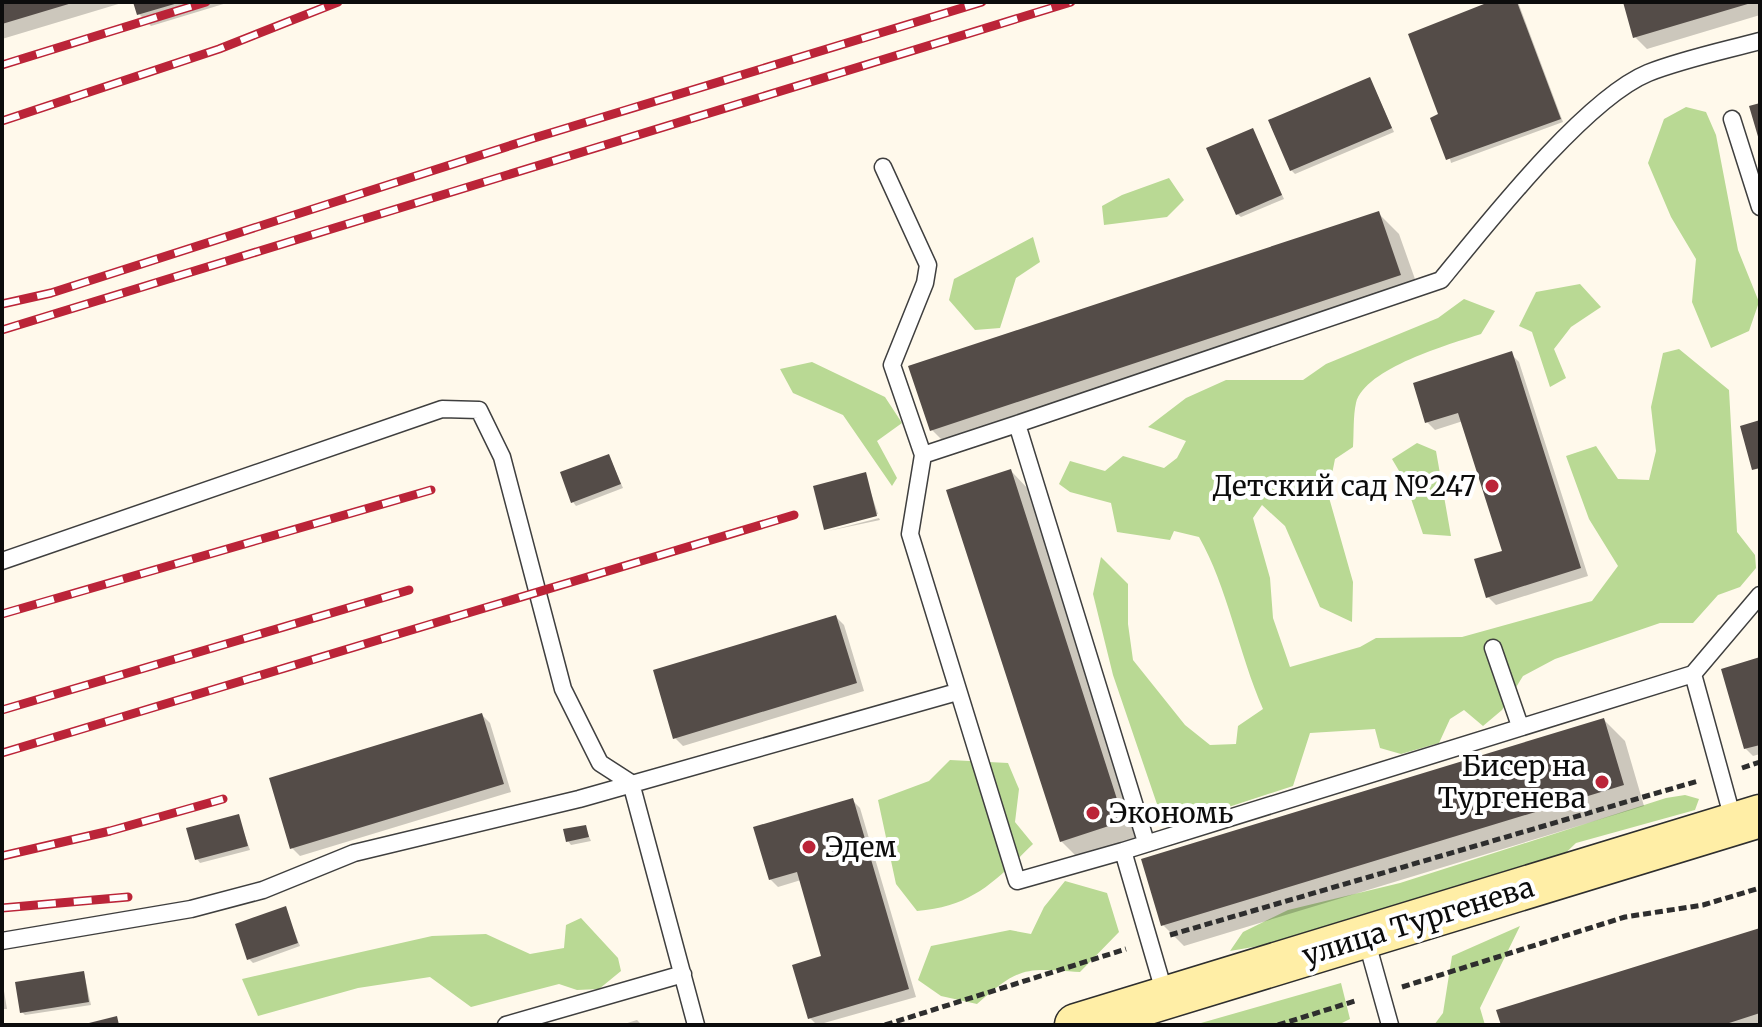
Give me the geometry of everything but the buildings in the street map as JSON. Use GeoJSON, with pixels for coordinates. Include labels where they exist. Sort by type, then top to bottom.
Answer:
{"type":"FeatureCollection","features":[{"type":"Feature","properties":{"kind":"main road","name":"улица Тургенева"},"geometry":{"type":"LineString","coordinates":[[1078,1025],[1747,820]]}},
{"type":"Feature","properties":{"kind":"lane"},"geometry":{"type":"LineString","coordinates":[[923,455],[1441,280],[1488,223],[1608,98],[1646,74],[1760,41]]}},
{"type":"Feature","properties":{"kind":"lane"},"geometry":{"type":"LineString","coordinates":[[1732,119],[1760,207]]}},
{"type":"Feature","properties":{"kind":"lane"},"geometry":{"type":"LineString","coordinates":[[883,167],[928,265],[925,283],[892,365],[923,455],[910,534],[1017,881],[1693,674],[1760,595]]}},
{"type":"Feature","properties":{"kind":"lane"},"geometry":{"type":"LineString","coordinates":[[2,561],[442,409],[479,410],[502,457],[563,689],[600,763],[631,783],[696,1025]]}},
{"type":"Feature","properties":{"kind":"lane"},"geometry":{"type":"LineString","coordinates":[[1017,424],[1146,842]]}},
{"type":"Feature","properties":{"kind":"lane"},"geometry":{"type":"LineString","coordinates":[[1493,648],[1520,726]]}},
{"type":"Feature","properties":{"kind":"lane"},"geometry":{"type":"LineString","coordinates":[[1693,674],[1720,774],[1747,820]]}},
{"type":"Feature","properties":{"kind":"lane"},"geometry":{"type":"LineString","coordinates":[[2,941],[191,909],[263,890],[354,853],[631,783],[957,692]]}},
{"type":"Feature","properties":{"kind":"lane"},"geometry":{"type":"LineString","coordinates":[[1123,851],[1166,998]]}},
{"type":"Feature","properties":{"kind":"lane"},"geometry":{"type":"LineString","coordinates":[[1366,937],[1390,1025]]}},
{"type":"Feature","properties":{"kind":"lane"},"geometry":{"type":"LineString","coordinates":[[506,1025],[683,974]]}},
{"type":"Feature","properties":{"kind":"path"},"geometry":{"type":"LineString","coordinates":[[885,1025],[1148,942],[1760,762]]}},
{"type":"Feature","properties":{"kind":"path"},"geometry":{"type":"LineString","coordinates":[[1278,1025],[1625,917],[1703,905],[1760,888]]}},
{"type":"Feature","properties":{"kind":"green space"},"geometry":{"type":"Polygon","coordinates":[[[1686,107],[1706,112],[1716,135],[1738,250],[1759,302],[1749,331],[1711,348],[1692,302],[1696,259],[1671,217],[1648,163],[1664,119],[1686,107]]]}},
{"type":"Feature","properties":{"kind":"green space"},"geometry":{"type":"Polygon","coordinates":[[[1169,178],[1184,200],[1167,217],[1104,225],[1102,206],[1122,195],[1169,178]]]}},
{"type":"Feature","properties":{"kind":"green space"},"geometry":{"type":"Polygon","coordinates":[[[1033,237],[1040,262],[1016,278],[1000,328],[975,330],[949,300],[954,279],[1033,237]]]}},
{"type":"Feature","properties":{"kind":"green space"},"geometry":{"type":"Polygon","coordinates":[[[1580,284],[1601,307],[1571,327],[1554,349],[1566,378],[1550,387],[1532,332],[1519,326],[1536,292],[1580,284]]]}},
{"type":"Feature","properties":{"kind":"green space"},"geometry":{"type":"Polygon","coordinates":[[[1464,299],[1495,311],[1481,334],[1410,359],[1375,379],[1363,390],[1356,403],[1353,447],[1335,459],[1328,494],[1353,582],[1352,622],[1320,607],[1285,526],[1262,505],[1253,518],[1270,578],[1273,618],[1290,667],[1360,647],[1376,638],[1462,637],[1592,601],[1618,566],[1589,519],[1566,456],[1596,446],[1618,479],[1649,480],[1656,451],[1651,407],[1663,353],[1679,349],[1729,390],[1737,532],[1755,555],[1756,568],[1740,587],[1718,595],[1693,623],[1660,623],[1555,659],[1523,676],[1502,710],[1483,726],[1464,710],[1450,719],[1439,743],[1401,754],[1380,748],[1375,729],[1310,733],[1293,786],[1189,820],[1159,810],[1113,675],[1093,594],[1101,557],[1128,584],[1128,624],[1133,660],[1185,725],[1210,745],[1236,744],[1238,726],[1263,709],[1225,598],[1199,537],[1174,531],[1170,540],[1117,532],[1111,503],[1070,492],[1059,484],[1070,461],[1105,471],[1123,456],[1164,468],[1177,458],[1186,441],[1148,427],[1186,398],[1226,380],[1303,380],[1326,364],[1438,318],[1464,299]]]}},
{"type":"Feature","properties":{"kind":"green space"},"geometry":{"type":"Polygon","coordinates":[[[812,362],[885,397],[902,423],[877,441],[897,478],[892,486],[843,415],[793,393],[780,369],[812,362]]]}},
{"type":"Feature","properties":{"kind":"green space"},"geometry":{"type":"Polygon","coordinates":[[[1417,443],[1436,451],[1451,536],[1423,534],[1405,481],[1392,459],[1417,443]]]}},
{"type":"Feature","properties":{"kind":"green space"},"geometry":{"type":"Polygon","coordinates":[[[950,760],[1008,763],[1019,789],[1015,822],[1033,844],[994,881],[968,898],[917,911],[896,884],[878,800],[929,781],[950,760]]]}},
{"type":"Feature","properties":{"kind":"green space"},"geometry":{"type":"Polygon","coordinates":[[[1685,795],[1699,799],[1695,810],[1576,843],[1555,863],[1276,943],[1230,951],[1243,932],[1288,910],[1400,883],[1666,798],[1685,795]]]}},
{"type":"Feature","properties":{"kind":"green space"},"geometry":{"type":"Polygon","coordinates":[[[1065,881],[1107,893],[1119,932],[1080,972],[1024,972],[1004,982],[977,1004],[941,996],[918,980],[931,946],[1010,930],[1031,934],[1044,907],[1065,881]]]}},
{"type":"Feature","properties":{"kind":"green space"},"geometry":{"type":"Polygon","coordinates":[[[581,918],[618,958],[621,971],[599,989],[577,990],[559,984],[471,1007],[430,977],[358,988],[258,1016],[242,979],[432,936],[486,934],[530,954],[564,948],[566,925],[581,918]]]}},
{"type":"Feature","properties":{"kind":"green space"},"geometry":{"type":"Polygon","coordinates":[[[1520,926],[1480,1008],[1485,1025],[1434,1025],[1443,1013],[1452,956],[1520,926]]]}},
{"type":"Feature","properties":{"kind":"green space"},"geometry":{"type":"Polygon","coordinates":[[[1341,983],[1350,1019],[1338,1025],[1194,1025],[1341,983]]]}},
{"type":"Feature","properties":{"kind":"railway"},"geometry":{"type":"LineString","coordinates":[[2,65],[206,2]]}},
{"type":"Feature","properties":{"kind":"railway"},"geometry":{"type":"LineString","coordinates":[[2,121],[219,49],[338,2]]}},
{"type":"Feature","properties":{"kind":"railway"},"geometry":{"type":"LineString","coordinates":[[2,304],[51,293],[534,138],[982,2]]}},
{"type":"Feature","properties":{"kind":"railway"},"geometry":{"type":"LineString","coordinates":[[2,330],[1071,2]]}},
{"type":"Feature","properties":{"kind":"railway"},"geometry":{"type":"LineString","coordinates":[[2,614],[431,490]]}},
{"type":"Feature","properties":{"kind":"railway"},"geometry":{"type":"LineString","coordinates":[[2,753],[794,515]]}},
{"type":"Feature","properties":{"kind":"railway"},"geometry":{"type":"LineString","coordinates":[[2,710],[409,590]]}},
{"type":"Feature","properties":{"kind":"railway"},"geometry":{"type":"LineString","coordinates":[[2,856],[110,831],[223,799]]}},
{"type":"Feature","properties":{"kind":"railway"},"geometry":{"type":"LineString","coordinates":[[2,908],[128,897]]}},
{"type":"Feature","properties":{"kind":"place","name":"Детский сад №247"},"geometry":{"type":"Point","coordinates":[1492,486]}},
{"type":"Feature","properties":{"kind":"place","name":"Бисер на Тургенева"},"geometry":{"type":"Point","coordinates":[1602,782]}},
{"type":"Feature","properties":{"kind":"place","name":"Экономь"},"geometry":{"type":"Point","coordinates":[1093,813]}},
{"type":"Feature","properties":{"kind":"place","name":"Эдем"},"geometry":{"type":"Point","coordinates":[809,847]}}]}
